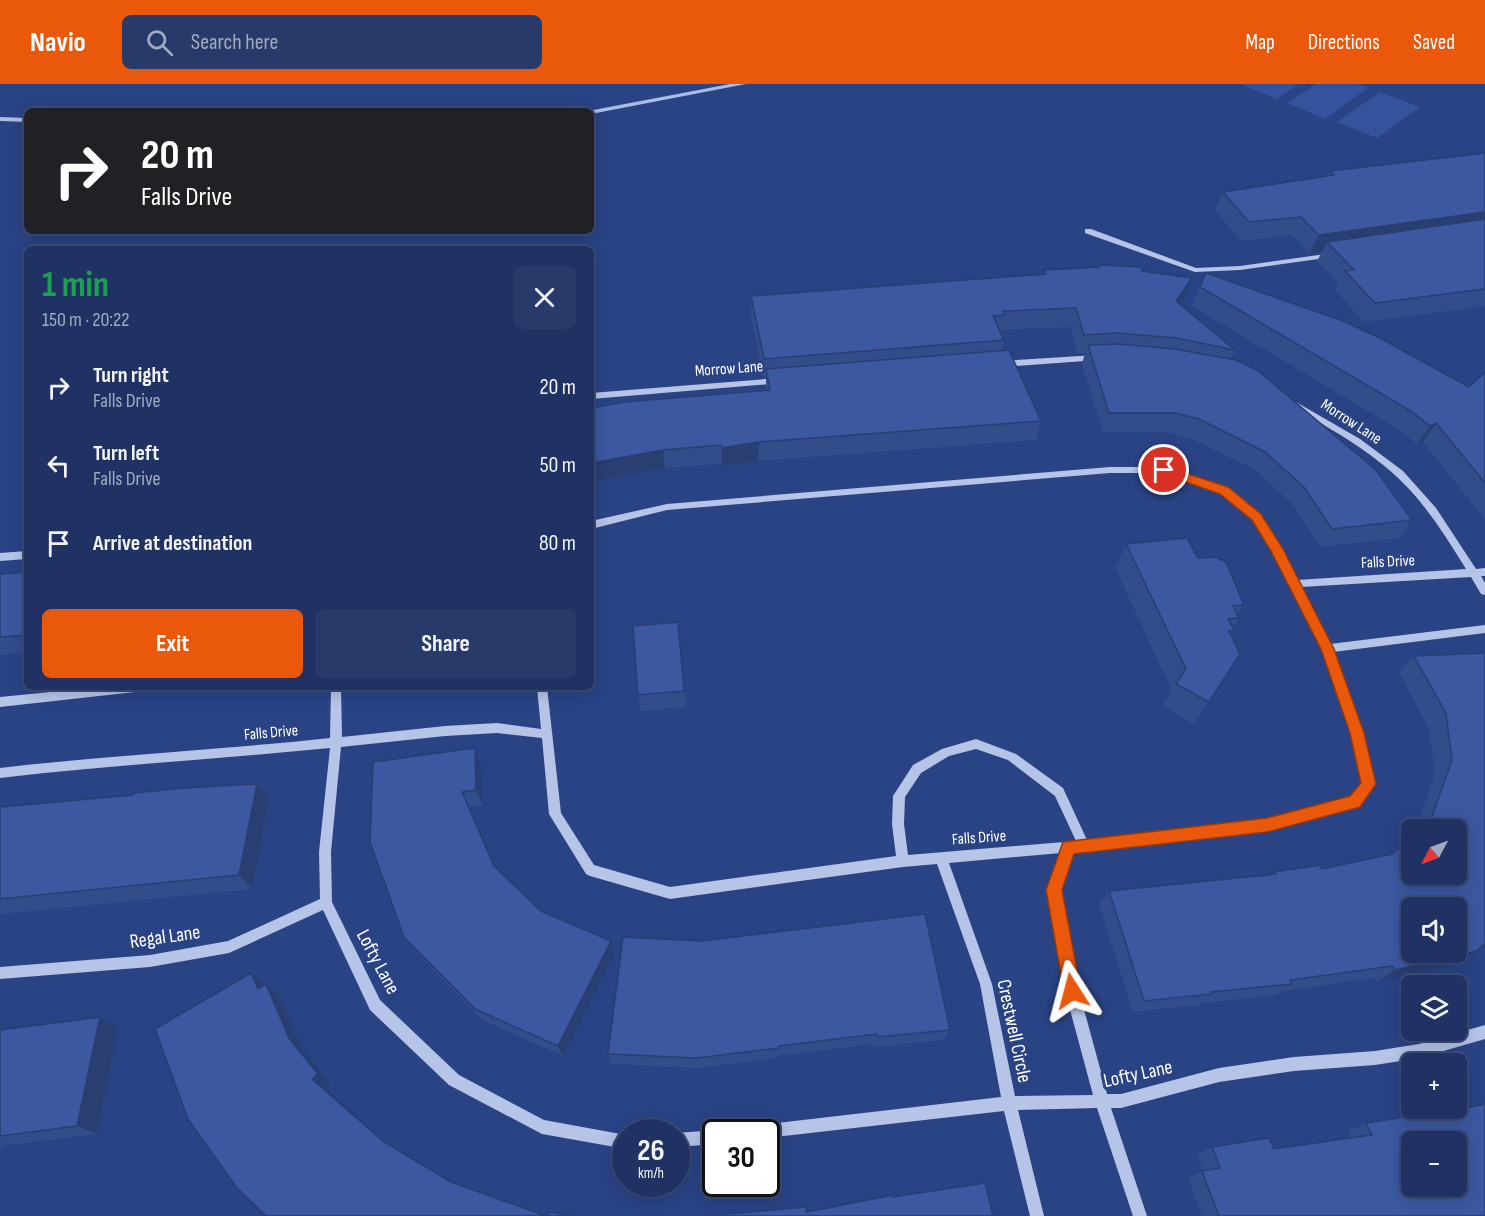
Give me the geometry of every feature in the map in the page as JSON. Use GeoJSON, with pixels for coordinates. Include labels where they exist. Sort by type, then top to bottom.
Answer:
{"type":"FeatureCollection","features":[{"type":"Feature","properties":{"kind":"street"},"geometry":{"type":"LineString","coordinates":[[1088,231],[1195,270],[1240,268],[1341,254]]}},
{"type":"Feature","properties":{"kind":"street"},"geometry":{"type":"LineString","coordinates":[[989,365],[1111,357]]}},
{"type":"Feature","properties":{"kind":"street","name":"Morrow Lane"},"geometry":{"type":"LineString","coordinates":[[594,396],[787,380]]}},
{"type":"Feature","properties":{"kind":"street","name":"Morrow Lane"},"geometry":{"type":"LineString","coordinates":[[1283,398],[1336,428],[1379,458],[1412,486],[1485,591]]}},
{"type":"Feature","properties":{"kind":"street","name":"Falls Drive"},"geometry":{"type":"LineString","coordinates":[[542,690],[555,814],[590,870],[670,893],[903,861],[1084,846],[1267,825],[1355,802],[1369,784],[1357,733],[1328,649],[1277,549],[1257,517],[1224,490],[1164,470],[1110,470],[667,507],[594,524]]}},
{"type":"Feature","properties":{"kind":"street"},"geometry":{"type":"LineString","coordinates":[[0,557],[24,555]]}},
{"type":"Feature","properties":{"kind":"street","name":"Falls Drive"},"geometry":{"type":"LineString","coordinates":[[1293,584],[1485,572]]}},
{"type":"Feature","properties":{"kind":"street"},"geometry":{"type":"LineString","coordinates":[[1328,649],[1485,629]]}},
{"type":"Feature","properties":{"kind":"street"},"geometry":{"type":"LineString","coordinates":[[0,702],[115,690]]}},
{"type":"Feature","properties":{"kind":"street","name":"Lofty Lane"},"geometry":{"type":"LineString","coordinates":[[336,690],[336,744],[325,852],[326,902],[375,1005],[454,1080],[542,1127],[612,1140]]}},
{"type":"Feature","properties":{"kind":"street","name":"Falls Drive"},"geometry":{"type":"LineString","coordinates":[[0,773],[109,761],[336,744],[445,731],[497,728],[545,734]]}},
{"type":"Feature","properties":{"kind":"street"},"geometry":{"type":"LineString","coordinates":[[903,861],[898,824],[899,796],[917,769],[946,752],[976,744],[1012,757],[1059,792],[1084,846]]}},
{"type":"Feature","properties":{"kind":"street"},"geometry":{"type":"LineString","coordinates":[[1069,847],[1054,890],[1072,991],[1102,1102],[1140,1216]]}},
{"type":"Feature","properties":{"kind":"street","name":"Crestwell Circle"},"geometry":{"type":"LineString","coordinates":[[941,857],[986,984],[1009,1103],[1037,1216]]}},
{"type":"Feature","properties":{"kind":"street","name":"Regal Lane"},"geometry":{"type":"LineString","coordinates":[[0,973],[150,961],[229,947],[326,902]]}},
{"type":"Feature","properties":{"kind":"street","name":"Lofty Lane"},"geometry":{"type":"LineString","coordinates":[[780,1130],[1009,1103],[1121,1101],[1219,1075],[1294,1064],[1375,1058],[1419,1051],[1485,1032]]}},
{"type":"Feature","properties":{"kind":"shaded area"},"geometry":{"type":"Polygon","coordinates":[[[1241,84],[1299,84],[1276,99],[1241,84]]]}},
{"type":"Feature","properties":{"kind":"shaded area"},"geometry":{"type":"Polygon","coordinates":[[[1316,84],[1357,84],[1368,88],[1325,119],[1287,103],[1316,84]]]}},
{"type":"Feature","properties":{"kind":"shaded area"},"geometry":{"type":"Polygon","coordinates":[[[1380,92],[1420,107],[1377,138],[1337,122],[1380,92]]]}},
{"type":"Feature","properties":{"kind":"building"},"geometry":{"type":"Polygon","coordinates":[[[1485,153],[1485,212],[1319,235],[1301,217],[1249,222],[1223,192],[1334,175],[1330,171],[1485,153]]]}},
{"type":"Feature","properties":{"kind":"building"},"geometry":{"type":"Polygon","coordinates":[[[1485,219],[1485,289],[1375,303],[1345,271],[1354,270],[1327,242],[1485,219]]]}},
{"type":"Feature","properties":{"kind":"building"},"geometry":{"type":"Polygon","coordinates":[[[1099,265],[1141,267],[1142,271],[1192,278],[1176,301],[1235,350],[1176,338],[1117,333],[1084,335],[1076,308],[1003,311],[1005,315],[993,316],[1004,340],[764,359],[751,296],[1046,274],[1044,270],[1099,267],[1099,265]]]}},
{"type":"Feature","properties":{"kind":"building"},"geometry":{"type":"Polygon","coordinates":[[[1206,273],[1343,321],[1380,338],[1469,387],[1485,372],[1485,483],[1436,423],[1430,426],[1411,411],[1200,287],[1206,273]]]}},
{"type":"Feature","properties":{"kind":"building"},"geometry":{"type":"Polygon","coordinates":[[[1118,344],[1175,349],[1236,360],[1257,370],[1376,470],[1412,520],[1332,529],[1304,487],[1265,452],[1199,419],[1175,413],[1109,413],[1088,345],[1118,344]]]}},
{"type":"Feature","properties":{"kind":"building"},"geometry":{"type":"Polygon","coordinates":[[[1009,350],[1041,421],[759,442],[722,448],[721,445],[663,450],[594,462],[594,407],[624,402],[770,390],[766,369],[1009,350]]]}},
{"type":"Feature","properties":{"kind":"building"},"geometry":{"type":"Polygon","coordinates":[[[1187,538],[1198,558],[1216,557],[1226,562],[1244,605],[1233,606],[1239,618],[1228,619],[1235,631],[1229,631],[1240,654],[1209,702],[1176,684],[1186,669],[1126,544],[1187,538]]]}},
{"type":"Feature","properties":{"kind":"building"},"geometry":{"type":"Polygon","coordinates":[[[24,572],[24,635],[0,637],[0,574],[24,572]]]}},
{"type":"Feature","properties":{"kind":"building"},"geometry":{"type":"Polygon","coordinates":[[[678,622],[684,691],[638,695],[633,626],[678,622]]]}},
{"type":"Feature","properties":{"kind":"building"},"geometry":{"type":"Polygon","coordinates":[[[1485,653],[1485,943],[1477,951],[1467,953],[1467,897],[1401,897],[1401,963],[1425,963],[1395,970],[1392,966],[1290,980],[1292,984],[1144,1001],[1109,891],[1276,874],[1274,872],[1320,865],[1322,869],[1392,854],[1401,846],[1401,885],[1467,885],[1467,819],[1431,819],[1452,760],[1446,713],[1414,656],[1485,653]]]}},
{"type":"Feature","properties":{"kind":"building"},"geometry":{"type":"Polygon","coordinates":[[[475,748],[476,790],[462,792],[494,866],[541,911],[611,941],[558,1046],[475,1009],[404,937],[370,842],[373,762],[475,748]]]}},
{"type":"Feature","properties":{"kind":"building"},"geometry":{"type":"Polygon","coordinates":[[[257,784],[239,875],[0,899],[0,807],[183,788],[257,784]]]}},
{"type":"Feature","properties":{"kind":"building"},"geometry":{"type":"Polygon","coordinates":[[[925,914],[950,1030],[877,1037],[877,1034],[697,1058],[608,1054],[623,937],[702,941],[925,914]]]}},
{"type":"Feature","properties":{"kind":"building"},"geometry":{"type":"Polygon","coordinates":[[[251,973],[258,989],[266,984],[289,1038],[318,1074],[312,1079],[384,1142],[451,1182],[546,1216],[266,1216],[237,1188],[188,1119],[155,1029],[251,973]]]}},
{"type":"Feature","properties":{"kind":"building"},"geometry":{"type":"Polygon","coordinates":[[[100,1017],[77,1126],[0,1136],[0,1030],[100,1017]]]}},
{"type":"Feature","properties":{"kind":"building"},"geometry":{"type":"Polygon","coordinates":[[[1485,1104],[1485,1216],[1219,1216],[1202,1171],[1220,1168],[1212,1147],[1269,1138],[1274,1149],[1372,1135],[1366,1123],[1401,1118],[1467,1119],[1467,1108],[1485,1104]]]}},
{"type":"Feature","properties":{"kind":"building"},"geometry":{"type":"Polygon","coordinates":[[[985,1183],[993,1216],[727,1216],[727,1214],[806,1207],[806,1212],[893,1195],[893,1197],[985,1183]]]}},
{"type":"Feature","properties":{"kind":"building"},"geometry":{"type":"Polygon","coordinates":[[[549,1212],[573,1216],[548,1216],[549,1212]]]}},
{"type":"Feature","properties":{"kind":"waterway"},"geometry":{"type":"LineString","coordinates":[[594,111],[742,84]]}},
{"type":"Feature","properties":{"kind":"waterway"},"geometry":{"type":"LineString","coordinates":[[0,119],[24,120]]}},
{"type":"Feature","properties":{"kind":"route"},"geometry":{"type":"LineString","coordinates":[[1072,991],[1054,890],[1069,847],[1267,825],[1324,812],[1355,802],[1369,784],[1357,733],[1328,649],[1277,549],[1257,517],[1224,490],[1164,470]]}}]}
